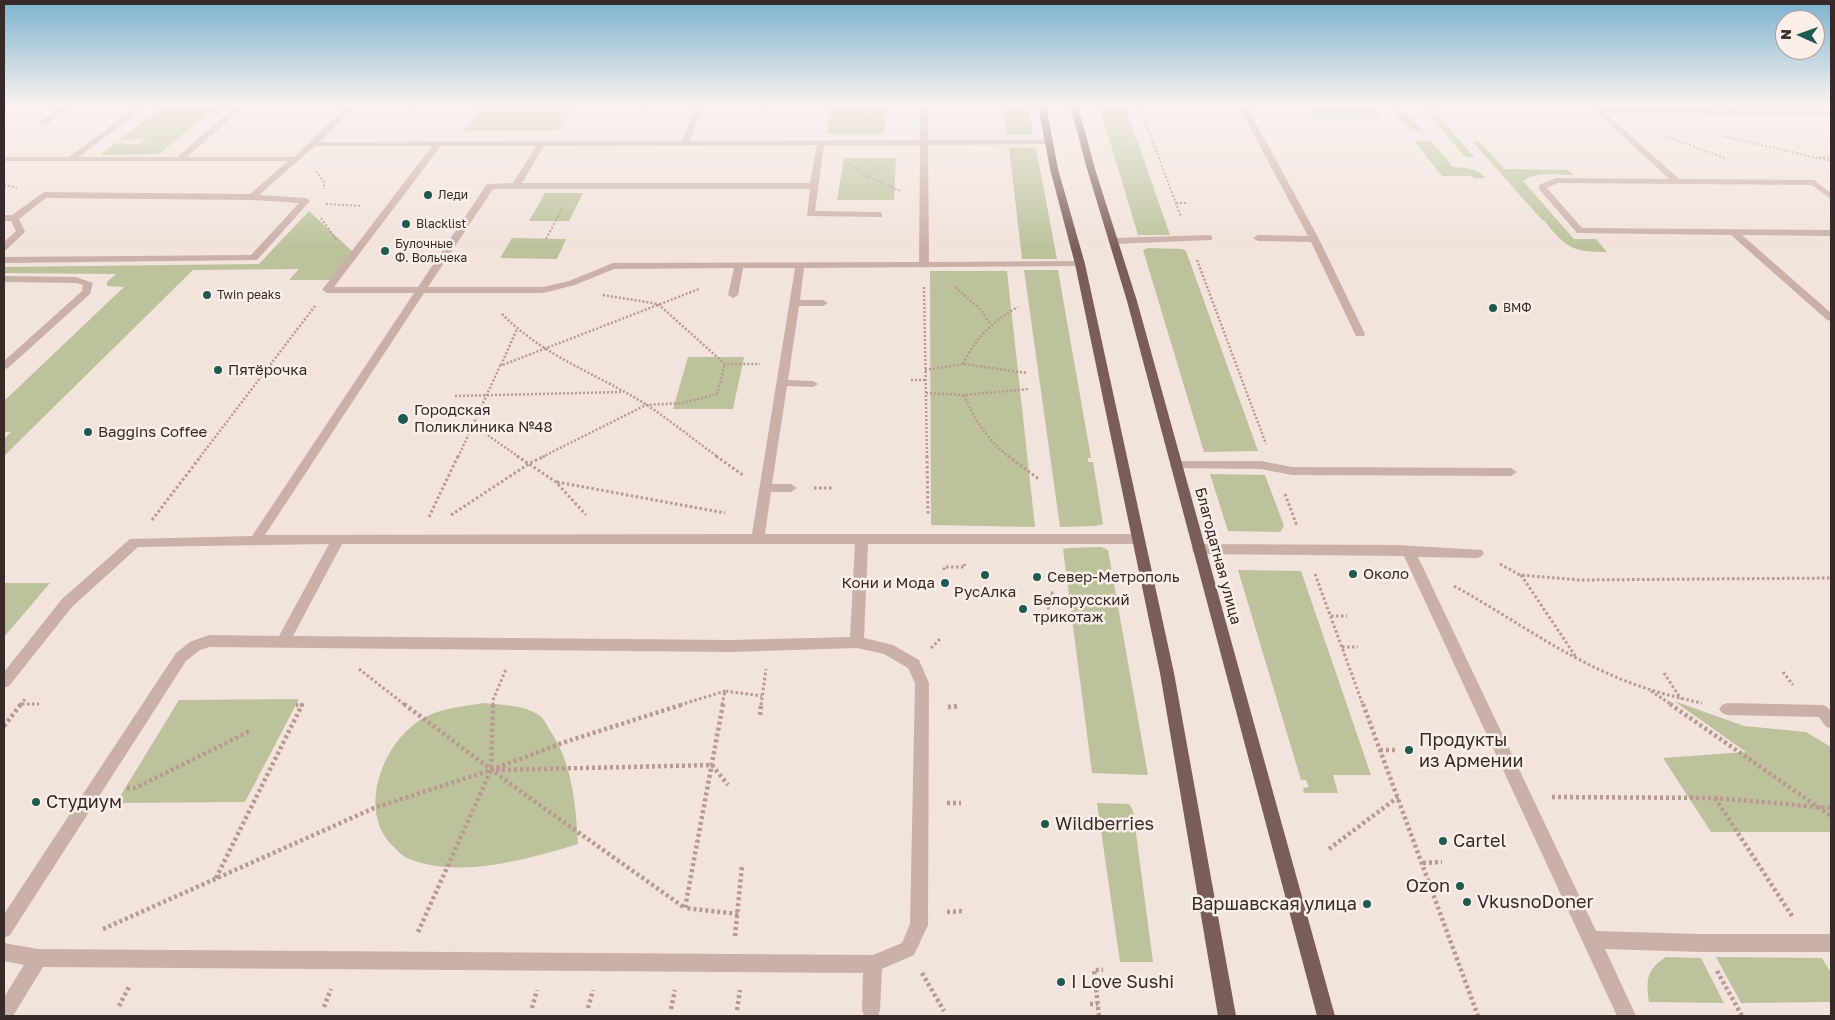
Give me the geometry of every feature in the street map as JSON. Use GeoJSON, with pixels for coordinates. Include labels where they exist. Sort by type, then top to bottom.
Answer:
{"type":"FeatureCollection","features":[{"type":"Feature","properties":{"kind":"main road"},"geometry":{"type":"LineString","coordinates":[[1052,153],[1080,264],[1167,673],[1228,1016]]}},
{"type":"Feature","properties":{"kind":"main road","name":"Благодатная улица"},"geometry":{"type":"LineString","coordinates":[[1086,153],[1114,241],[1326,1016]]}},
{"type":"Feature","properties":{"kind":"lane"},"geometry":{"type":"LineString","coordinates":[[72,158],[79,153]]}},
{"type":"Feature","properties":{"kind":"lane"},"geometry":{"type":"LineString","coordinates":[[179,159],[186,153]]}},
{"type":"Feature","properties":{"kind":"lane"},"geometry":{"type":"LineString","coordinates":[[252,197],[303,153]]}},
{"type":"Feature","properties":{"kind":"lane"},"geometry":{"type":"LineString","coordinates":[[328,290],[431,153]]}},
{"type":"Feature","properties":{"kind":"lane"},"geometry":{"type":"LineString","coordinates":[[516,186],[536,153]]}},
{"type":"Feature","properties":{"kind":"lane"},"geometry":{"type":"LineString","coordinates":[[819,153],[810,214],[879,215]]}},
{"type":"Feature","properties":{"kind":"lane"},"geometry":{"type":"LineString","coordinates":[[924,153],[924,268]]}},
{"type":"Feature","properties":{"kind":"lane"},"geometry":{"type":"LineString","coordinates":[[1268,153],[1314,239],[1360,334]]}},
{"type":"Feature","properties":{"kind":"lane"},"geometry":{"type":"LineString","coordinates":[[1645,153],[1677,182]]}},
{"type":"Feature","properties":{"kind":"lane"},"geometry":{"type":"LineString","coordinates":[[4,159],[294,159]]}},
{"type":"Feature","properties":{"kind":"lane"},"geometry":{"type":"LineString","coordinates":[[1831,196],[1814,184],[1556,180],[1542,187],[1580,231],[1831,233]]}},
{"type":"Feature","properties":{"kind":"lane"},"geometry":{"type":"LineString","coordinates":[[256,539],[490,186],[814,186]]}},
{"type":"Feature","properties":{"kind":"lane"},"geometry":{"type":"LineString","coordinates":[[4,218],[14,218],[44,195],[252,197],[306,201],[254,258],[4,260]]}},
{"type":"Feature","properties":{"kind":"lane"},"geometry":{"type":"LineString","coordinates":[[4,247],[21,232],[14,218]]}},
{"type":"Feature","properties":{"kind":"lane"},"geometry":{"type":"LineString","coordinates":[[1734,233],[1831,318]]}},
{"type":"Feature","properties":{"kind":"lane"},"geometry":{"type":"LineString","coordinates":[[1114,241],[1209,238]]}},
{"type":"Feature","properties":{"kind":"lane"},"geometry":{"type":"LineString","coordinates":[[1258,238],[1314,239]]}},
{"type":"Feature","properties":{"kind":"lane"},"geometry":{"type":"LineString","coordinates":[[328,290],[543,290],[558,287],[613,266],[800,265],[924,268],[1080,264]]}},
{"type":"Feature","properties":{"kind":"lane"},"geometry":{"type":"LineString","coordinates":[[733,295],[739,265]]}},
{"type":"Feature","properties":{"kind":"lane"},"geometry":{"type":"LineString","coordinates":[[758,538],[800,265]]}},
{"type":"Feature","properties":{"kind":"lane"},"geometry":{"type":"LineString","coordinates":[[4,279],[76,280],[88,283],[88,292],[4,366]]}},
{"type":"Feature","properties":{"kind":"lane"},"geometry":{"type":"LineString","coordinates":[[794,303],[823,303]]}},
{"type":"Feature","properties":{"kind":"lane"},"geometry":{"type":"LineString","coordinates":[[781,383],[813,384]]}},
{"type":"Feature","properties":{"kind":"lane"},"geometry":{"type":"LineString","coordinates":[[1176,464],[1262,465],[1292,471],[1511,472]]}},
{"type":"Feature","properties":{"kind":"lane"},"geometry":{"type":"LineString","coordinates":[[765,488],[791,488]]}},
{"type":"Feature","properties":{"kind":"lane"},"geometry":{"type":"LineString","coordinates":[[857,642],[862,538]]}},
{"type":"Feature","properties":{"kind":"lane"},"geometry":{"type":"LineString","coordinates":[[4,682],[67,603],[135,542],[256,539],[1138,539]]}},
{"type":"Feature","properties":{"kind":"lane"},"geometry":{"type":"LineString","coordinates":[[283,642],[338,539]]}},
{"type":"Feature","properties":{"kind":"lane"},"geometry":{"type":"LineString","coordinates":[[1198,549],[1397,550],[1412,560],[1627,1016]]}},
{"type":"Feature","properties":{"kind":"lane"},"geometry":{"type":"LineString","coordinates":[[1412,560],[1477,553]]}},
{"type":"Feature","properties":{"kind":"lane"},"geometry":{"type":"LineString","coordinates":[[4,929],[181,657],[195,646],[209,641],[769,645],[857,642],[888,649],[914,664],[922,683],[919,925],[908,949],[873,964],[38,958],[4,952]]}},
{"type":"Feature","properties":{"kind":"lane"},"geometry":{"type":"LineString","coordinates":[[1727,709],[1823,711],[1831,722]]}},
{"type":"Feature","properties":{"kind":"lane"},"geometry":{"type":"LineString","coordinates":[[1591,940],[1701,943],[1831,943]]}},
{"type":"Feature","properties":{"kind":"lane"},"geometry":{"type":"LineString","coordinates":[[4,1014],[38,958]]}},
{"type":"Feature","properties":{"kind":"lane"},"geometry":{"type":"LineString","coordinates":[[871,1010],[873,964]]}},
{"type":"Feature","properties":{"kind":"path"},"geometry":{"type":"LineString","coordinates":[[833,153],[868,177],[923,200]]}},
{"type":"Feature","properties":{"kind":"path"},"geometry":{"type":"LineString","coordinates":[[1711,153],[1728,159]]}},
{"type":"Feature","properties":{"kind":"path"},"geometry":{"type":"LineString","coordinates":[[1801,156],[1831,158]]}},
{"type":"Feature","properties":{"kind":"path"},"geometry":{"type":"LineString","coordinates":[[546,239],[574,186]]}},
{"type":"Feature","properties":{"kind":"path"},"geometry":{"type":"LineString","coordinates":[[319,203],[390,207]]}},
{"type":"Feature","properties":{"kind":"path"},"geometry":{"type":"LineString","coordinates":[[1176,203],[1187,203]]}},
{"type":"Feature","properties":{"kind":"path"},"geometry":{"type":"LineString","coordinates":[[924,268],[951,284],[981,310],[990,324]]}},
{"type":"Feature","properties":{"kind":"path"},"geometry":{"type":"LineString","coordinates":[[924,268],[928,538]]}},
{"type":"Feature","properties":{"kind":"path"},"geometry":{"type":"LineString","coordinates":[[500,366],[709,285],[736,282]]}},
{"type":"Feature","properties":{"kind":"path"},"geometry":{"type":"LineString","coordinates":[[558,287],[658,304],[725,364],[761,364]]}},
{"type":"Feature","properties":{"kind":"path"},"geometry":{"type":"LineString","coordinates":[[135,542],[328,290]]}},
{"type":"Feature","properties":{"kind":"path"},"geometry":{"type":"LineString","coordinates":[[963,364],[982,332],[990,324],[1018,307]]}},
{"type":"Feature","properties":{"kind":"path"},"geometry":{"type":"LineString","coordinates":[[418,539],[488,395],[517,329],[545,350],[646,405],[748,478]]}},
{"type":"Feature","properties":{"kind":"path"},"geometry":{"type":"LineString","coordinates":[[446,519],[530,463],[646,405],[683,403],[718,394],[725,364]]}},
{"type":"Feature","properties":{"kind":"path"},"geometry":{"type":"LineString","coordinates":[[925,370],[963,364],[1027,372]]}},
{"type":"Feature","properties":{"kind":"path"},"geometry":{"type":"LineString","coordinates":[[911,380],[925,380]]}},
{"type":"Feature","properties":{"kind":"path"},"geometry":{"type":"LineString","coordinates":[[926,393],[964,395],[1029,389]]}},
{"type":"Feature","properties":{"kind":"path"},"geometry":{"type":"LineString","coordinates":[[455,396],[623,392]]}},
{"type":"Feature","properties":{"kind":"path"},"geometry":{"type":"LineString","coordinates":[[964,395],[973,417],[1000,450],[1040,480]]}},
{"type":"Feature","properties":{"kind":"path"},"geometry":{"type":"LineString","coordinates":[[473,425],[556,482],[609,539]]}},
{"type":"Feature","properties":{"kind":"path"},"geometry":{"type":"LineString","coordinates":[[556,482],[726,513]]}},
{"type":"Feature","properties":{"kind":"path"},"geometry":{"type":"LineString","coordinates":[[1477,553],[1520,575],[1580,580],[1831,578]]}},
{"type":"Feature","properties":{"kind":"path"},"geometry":{"type":"LineString","coordinates":[[1412,560],[1578,659],[1611,676],[1681,699],[1727,709]]}},
{"type":"Feature","properties":{"kind":"path"},"geometry":{"type":"LineString","coordinates":[[944,570],[944,567],[965,567]]}},
{"type":"Feature","properties":{"kind":"path"},"geometry":{"type":"LineString","coordinates":[[1520,575],[1578,659]]}},
{"type":"Feature","properties":{"kind":"path"},"geometry":{"type":"LineString","coordinates":[[1047,608],[1052,608],[1050,593],[1056,593]]}},
{"type":"Feature","properties":{"kind":"path"},"geometry":{"type":"LineString","coordinates":[[1331,616],[1347,616]]}},
{"type":"Feature","properties":{"kind":"path"},"geometry":{"type":"LineString","coordinates":[[326,642],[421,719],[685,908],[738,914]]}},
{"type":"Feature","properties":{"kind":"path"},"geometry":{"type":"LineString","coordinates":[[405,960],[491,770],[493,700],[515,644]]}},
{"type":"Feature","properties":{"kind":"path"},"geometry":{"type":"LineString","coordinates":[[760,715],[769,645]]}},
{"type":"Feature","properties":{"kind":"path"},"geometry":{"type":"LineString","coordinates":[[1342,647],[1358,647]]}},
{"type":"Feature","properties":{"kind":"path"},"geometry":{"type":"LineString","coordinates":[[1664,673],[1681,699]]}},
{"type":"Feature","properties":{"kind":"path"},"geometry":{"type":"LineString","coordinates":[[1648,689],[1831,816]]}},
{"type":"Feature","properties":{"kind":"path"},"geometry":{"type":"LineString","coordinates":[[100,930],[374,808],[491,770],[565,742],[725,691],[762,696]]}},
{"type":"Feature","properties":{"kind":"path"},"geometry":{"type":"LineString","coordinates":[[685,908],[725,691]]}},
{"type":"Feature","properties":{"kind":"path"},"geometry":{"type":"LineString","coordinates":[[12,704],[39,704]]}},
{"type":"Feature","properties":{"kind":"path"},"geometry":{"type":"LineString","coordinates":[[216,878],[302,705],[296,705]]}},
{"type":"Feature","properties":{"kind":"path"},"geometry":{"type":"LineString","coordinates":[[94,788],[135,788],[250,732]]}},
{"type":"Feature","properties":{"kind":"path"},"geometry":{"type":"LineString","coordinates":[[1380,750],[1398,750]]}},
{"type":"Feature","properties":{"kind":"path"},"geometry":{"type":"LineString","coordinates":[[491,770],[712,765]]}},
{"type":"Feature","properties":{"kind":"path"},"geometry":{"type":"LineString","coordinates":[[712,765],[728,785]]}},
{"type":"Feature","properties":{"kind":"path"},"geometry":{"type":"LineString","coordinates":[[1330,848],[1398,797]]}},
{"type":"Feature","properties":{"kind":"path"},"geometry":{"type":"LineString","coordinates":[[1524,797],[1716,798],[1831,808]]}},
{"type":"Feature","properties":{"kind":"path"},"geometry":{"type":"LineString","coordinates":[[1716,798],[1810,944]]}},
{"type":"Feature","properties":{"kind":"path"},"geometry":{"type":"LineString","coordinates":[[1070,824],[1084,825]]}},
{"type":"Feature","properties":{"kind":"path"},"geometry":{"type":"LineString","coordinates":[[1422,863],[1442,862]]}},
{"type":"Feature","properties":{"kind":"path"},"geometry":{"type":"LineString","coordinates":[[732,964],[742,866]]}},
{"type":"Feature","properties":{"kind":"path"},"geometry":{"type":"LineString","coordinates":[[1430,886],[1450,886]]}},
{"type":"Feature","properties":{"kind":"path"},"geometry":{"type":"LineString","coordinates":[[1701,943],[1742,1016]]}},
{"type":"Feature","properties":{"kind":"path"},"geometry":{"type":"LineString","coordinates":[[908,949],[944,1011]]}},
{"type":"Feature","properties":{"kind":"path"},"geometry":{"type":"LineString","coordinates":[[1099,1016],[1094,970],[1103,970]]}},
{"type":"Feature","properties":{"kind":"path"},"geometry":{"type":"LineString","coordinates":[[1090,1004],[1098,1004]]}},
{"type":"Feature","properties":{"kind":"green space"},"geometry":{"type":"Polygon","coordinates":[[[103,153],[161,153],[159,154],[100,155],[103,153]]]}},
{"type":"Feature","properties":{"kind":"green space"},"geometry":{"type":"Polygon","coordinates":[[[1010,153],[1037,153],[1057,259],[1022,259],[1010,153]]]}},
{"type":"Feature","properties":{"kind":"green space"},"geometry":{"type":"Polygon","coordinates":[[[1113,153],[1141,153],[1170,235],[1138,235],[1113,153]]]}},
{"type":"Feature","properties":{"kind":"green space"},"geometry":{"type":"Polygon","coordinates":[[[1423,153],[1441,153],[1453,167],[1475,170],[1486,178],[1474,178],[1472,176],[1442,176],[1423,153]]]}},
{"type":"Feature","properties":{"kind":"green space"},"geometry":{"type":"Polygon","coordinates":[[[1461,153],[1470,153],[1474,157],[1473,158],[1464,156],[1461,153]]]}},
{"type":"Feature","properties":{"kind":"green space"},"geometry":{"type":"Polygon","coordinates":[[[1482,153],[1490,153],[1505,169],[1568,170],[1574,175],[1541,175],[1523,181],[1574,239],[1596,239],[1607,252],[1586,251],[1571,247],[1559,238],[1545,222],[1547,222],[1542,220],[1482,153]]]}},
{"type":"Feature","properties":{"kind":"green space"},"geometry":{"type":"Polygon","coordinates":[[[844,158],[896,158],[894,200],[837,200],[844,158]]]}},
{"type":"Feature","properties":{"kind":"green space"},"geometry":{"type":"Polygon","coordinates":[[[545,193],[583,193],[569,221],[529,221],[545,193]]]}},
{"type":"Feature","properties":{"kind":"green space"},"geometry":{"type":"Polygon","coordinates":[[[309,211],[353,252],[332,280],[289,280],[299,269],[193,270],[4,456],[4,439],[11,432],[4,432],[4,401],[124,287],[107,286],[107,282],[116,274],[4,273],[4,267],[259,264],[309,211]]]}},
{"type":"Feature","properties":{"kind":"green space"},"geometry":{"type":"Polygon","coordinates":[[[512,238],[566,239],[557,259],[500,258],[512,238]]]}},
{"type":"Feature","properties":{"kind":"green space"},"geometry":{"type":"Polygon","coordinates":[[[1148,248],[1182,249],[1186,251],[1258,451],[1204,452],[1143,250],[1148,248]]]}},
{"type":"Feature","properties":{"kind":"green space"},"geometry":{"type":"Polygon","coordinates":[[[1024,270],[1058,270],[1091,458],[1088,458],[1088,462],[1093,462],[1103,524],[1060,527],[1024,270]]]}},
{"type":"Feature","properties":{"kind":"green space"},"geometry":{"type":"Polygon","coordinates":[[[930,271],[1007,271],[1035,527],[931,525],[930,271]]]}},
{"type":"Feature","properties":{"kind":"green space"},"geometry":{"type":"Polygon","coordinates":[[[688,357],[744,357],[733,409],[673,409],[688,357]]]}},
{"type":"Feature","properties":{"kind":"green space"},"geometry":{"type":"Polygon","coordinates":[[[1210,474],[1265,475],[1284,526],[1280,532],[1228,531],[1210,474]]]}},
{"type":"Feature","properties":{"kind":"green space"},"geometry":{"type":"Polygon","coordinates":[[[1101,547],[1108,550],[1148,775],[1092,773],[1063,549],[1101,547]]]}},
{"type":"Feature","properties":{"kind":"green space"},"geometry":{"type":"Polygon","coordinates":[[[1238,570],[1301,571],[1371,775],[1333,775],[1338,793],[1304,793],[1303,788],[1309,787],[1306,780],[1301,780],[1238,570]]]}},
{"type":"Feature","properties":{"kind":"green space"},"geometry":{"type":"Polygon","coordinates":[[[4,583],[50,583],[4,637],[4,583]]]}},
{"type":"Feature","properties":{"kind":"green space"},"geometry":{"type":"Polygon","coordinates":[[[299,699],[245,802],[116,803],[179,700],[299,699]]]}},
{"type":"Feature","properties":{"kind":"green space"},"geometry":{"type":"Polygon","coordinates":[[[1674,701],[1744,726],[1806,732],[1831,747],[1831,832],[1711,832],[1663,758],[1746,752],[1674,701]]]}},
{"type":"Feature","properties":{"kind":"green space"},"geometry":{"type":"Polygon","coordinates":[[[484,703],[513,706],[528,710],[540,716],[545,722],[557,742],[568,769],[576,814],[578,844],[515,861],[470,867],[448,867],[427,864],[405,857],[393,846],[383,832],[377,816],[378,781],[384,764],[404,734],[424,718],[448,709],[484,703]]]}},
{"type":"Feature","properties":{"kind":"green space"},"geometry":{"type":"Polygon","coordinates":[[[1097,803],[1129,804],[1133,811],[1153,962],[1120,962],[1097,803]]]}},
{"type":"Feature","properties":{"kind":"green space"},"geometry":{"type":"Polygon","coordinates":[[[1666,957],[1701,958],[1724,1003],[1649,1002],[1649,976],[1654,966],[1666,957]]]}},
{"type":"Feature","properties":{"kind":"green space"},"geometry":{"type":"Polygon","coordinates":[[[1716,957],[1822,958],[1831,973],[1831,1002],[1741,1003],[1716,957]]]}},
{"type":"Feature","properties":{"kind":"place","name":"Леди"},"geometry":{"type":"Point","coordinates":[428,195]}},
{"type":"Feature","properties":{"kind":"place","name":"Blacklist"},"geometry":{"type":"Point","coordinates":[406,224]}},
{"type":"Feature","properties":{"kind":"place","name":"Булочные Ф. Вольчека"},"geometry":{"type":"Point","coordinates":[385,251]}},
{"type":"Feature","properties":{"kind":"place","name":"Twin peaks"},"geometry":{"type":"Point","coordinates":[207,295]}},
{"type":"Feature","properties":{"kind":"place","name":"ВМФ"},"geometry":{"type":"Point","coordinates":[1493,308]}},
{"type":"Feature","properties":{"kind":"place","name":"Пятёрочка"},"geometry":{"type":"Point","coordinates":[218,370]}},
{"type":"Feature","properties":{"kind":"place","name":"Городская Поликлиника №48"},"geometry":{"type":"Point","coordinates":[403,419]}},
{"type":"Feature","properties":{"kind":"place","name":"Baggins Coffee"},"geometry":{"type":"Point","coordinates":[88,432]}},
{"type":"Feature","properties":{"kind":"place","name":"Около"},"geometry":{"type":"Point","coordinates":[1353,574]}},
{"type":"Feature","properties":{"kind":"place","name":"РусАлка"},"geometry":{"type":"Point","coordinates":[985,575]}},
{"type":"Feature","properties":{"kind":"place","name":"Север-Метрополь"},"geometry":{"type":"Point","coordinates":[1037,577]}},
{"type":"Feature","properties":{"kind":"place","name":"Кони и Мода"},"geometry":{"type":"Point","coordinates":[945,583]}},
{"type":"Feature","properties":{"kind":"place","name":"Белорусский трикотаж"},"geometry":{"type":"Point","coordinates":[1023,609]}},
{"type":"Feature","properties":{"kind":"place","name":"Продукты из Армении"},"geometry":{"type":"Point","coordinates":[1409,750]}},
{"type":"Feature","properties":{"kind":"place","name":"Студиум"},"geometry":{"type":"Point","coordinates":[36,802]}},
{"type":"Feature","properties":{"kind":"place","name":"Wildberries"},"geometry":{"type":"Point","coordinates":[1045,824]}},
{"type":"Feature","properties":{"kind":"place","name":"Cartel"},"geometry":{"type":"Point","coordinates":[1443,841]}},
{"type":"Feature","properties":{"kind":"place","name":"Ozon"},"geometry":{"type":"Point","coordinates":[1460,886]}},
{"type":"Feature","properties":{"kind":"place","name":"VkusnoDoner"},"geometry":{"type":"Point","coordinates":[1467,902]}},
{"type":"Feature","properties":{"kind":"place","name":"Варшавская улица"},"geometry":{"type":"Point","coordinates":[1367,904]}},
{"type":"Feature","properties":{"kind":"place","name":"I Love Sushi"},"geometry":{"type":"Point","coordinates":[1061,982]}}]}
